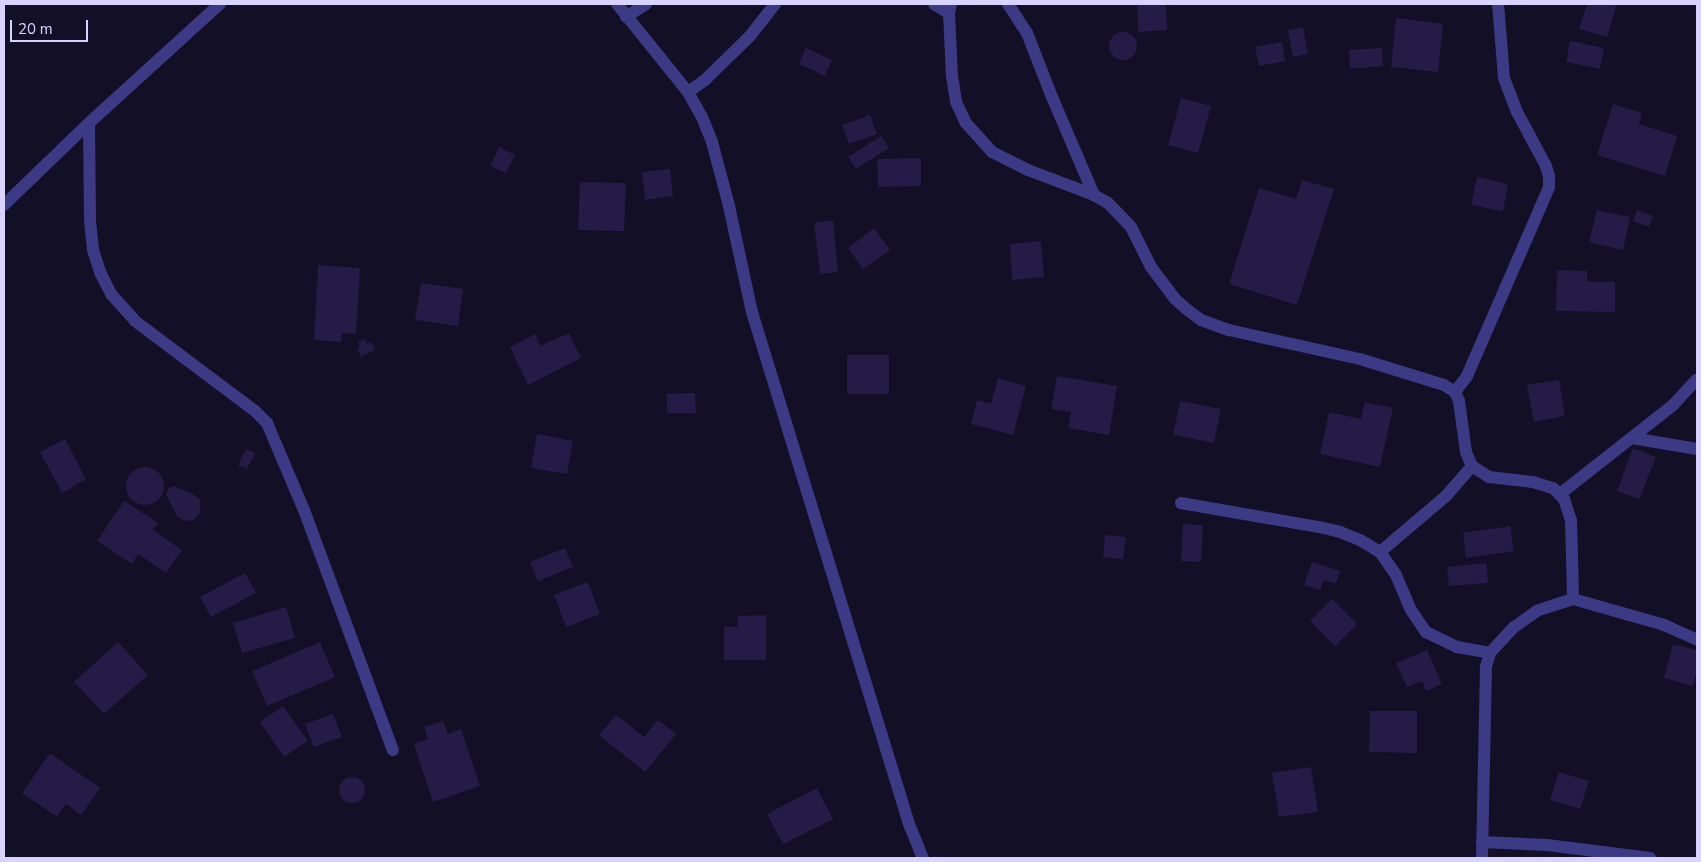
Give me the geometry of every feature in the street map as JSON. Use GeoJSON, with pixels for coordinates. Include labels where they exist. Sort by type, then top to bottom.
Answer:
{"type":"FeatureCollection","features":[{"type":"Feature","properties":{"kind":"street"},"geometry":{"type":"LineString","coordinates":[[4,205],[89,123],[220,4]]}},
{"type":"Feature","properties":{"kind":"street"},"geometry":{"type":"LineString","coordinates":[[617,4],[688,92],[702,117],[712,142],[729,206],[755,321],[909,824],[923,858]]}},
{"type":"Feature","properties":{"kind":"street"},"geometry":{"type":"LineString","coordinates":[[626,16],[646,4]]}},
{"type":"Feature","properties":{"kind":"street"},"geometry":{"type":"LineString","coordinates":[[688,92],[705,80],[750,36],[775,4]]}},
{"type":"Feature","properties":{"kind":"street"},"geometry":{"type":"LineString","coordinates":[[934,4],[950,8],[952,76],[956,102],[972,131],[992,152],[1012,163],[1094,195],[1108,203],[1131,227],[1151,268],[1176,299],[1201,320],[1229,330],[1360,359],[1409,372],[1444,385],[1455,392],[1459,401],[1466,452],[1472,466],[1489,476],[1533,482],[1553,488],[1560,494],[1571,520],[1573,599]]}},
{"type":"Feature","properties":{"kind":"street"},"geometry":{"type":"LineString","coordinates":[[1008,4],[1027,33],[1094,195]]}},
{"type":"Feature","properties":{"kind":"street"},"geometry":{"type":"LineString","coordinates":[[1455,392],[1467,376],[1549,187],[1549,176],[1546,166],[1517,112],[1504,78],[1498,4]]}},
{"type":"Feature","properties":{"kind":"street"},"geometry":{"type":"LineString","coordinates":[[89,123],[90,221],[93,250],[100,274],[111,294],[135,321],[256,411],[267,423],[304,510],[393,750]]}},
{"type":"Feature","properties":{"kind":"street"},"geometry":{"type":"LineString","coordinates":[[1560,494],[1673,405],[1697,379]]}},
{"type":"Feature","properties":{"kind":"street"},"geometry":{"type":"LineString","coordinates":[[1632,438],[1697,449]]}},
{"type":"Feature","properties":{"kind":"street"},"geometry":{"type":"LineString","coordinates":[[1380,552],[1446,496],[1472,466]]}},
{"type":"Feature","properties":{"kind":"street"},"geometry":{"type":"LineString","coordinates":[[1181,503],[1340,532],[1380,552],[1396,575],[1412,610],[1426,632],[1457,647],[1490,653]]}},
{"type":"Feature","properties":{"kind":"street"},"geometry":{"type":"LineString","coordinates":[[1482,858],[1484,680],[1490,653],[1514,627],[1537,611],[1573,599],[1664,625],[1697,640]]}},
{"type":"Feature","properties":{"kind":"street"},"geometry":{"type":"LineString","coordinates":[[1482,842],[1556,846],[1650,858]]}},
{"type":"Feature","properties":{"kind":"building"},"geometry":{"type":"Polygon","coordinates":[[[1137,4],[1166,4],[1167,30],[1138,32],[1137,4]]]}},
{"type":"Feature","properties":{"kind":"building"},"geometry":{"type":"Polygon","coordinates":[[[1587,4],[1617,4],[1607,37],[1579,29],[1587,4]]]}},
{"type":"Feature","properties":{"kind":"building"},"geometry":{"type":"Polygon","coordinates":[[[1396,18],[1443,24],[1438,72],[1391,67],[1396,18]]]}},
{"type":"Feature","properties":{"kind":"building"},"geometry":{"type":"Polygon","coordinates":[[[1303,27],[1308,54],[1293,57],[1288,30],[1303,27]]]}},
{"type":"Feature","properties":{"kind":"building"},"geometry":{"type":"Polygon","coordinates":[[[1123,32],[1133,36],[1137,46],[1133,56],[1123,60],[1113,56],[1109,46],[1113,36],[1123,32]]]}},
{"type":"Feature","properties":{"kind":"building"},"geometry":{"type":"Polygon","coordinates":[[[1570,41],[1604,48],[1600,69],[1566,62],[1570,41]]]}},
{"type":"Feature","properties":{"kind":"building"},"geometry":{"type":"Polygon","coordinates":[[[1282,42],[1285,61],[1259,66],[1255,47],[1282,42]]]}},
{"type":"Feature","properties":{"kind":"building"},"geometry":{"type":"Polygon","coordinates":[[[806,48],[832,60],[825,76],[799,64],[806,48]]]}},
{"type":"Feature","properties":{"kind":"building"},"geometry":{"type":"Polygon","coordinates":[[[1382,48],[1383,66],[1350,69],[1349,50],[1382,48]]]}},
{"type":"Feature","properties":{"kind":"building"},"geometry":{"type":"Polygon","coordinates":[[[1181,98],[1211,106],[1198,153],[1168,145],[1181,98]]]}},
{"type":"Feature","properties":{"kind":"building"},"geometry":{"type":"Polygon","coordinates":[[[1613,104],[1642,113],[1639,124],[1677,136],[1665,176],[1597,155],[1613,104]]]}},
{"type":"Feature","properties":{"kind":"building"},"geometry":{"type":"Polygon","coordinates":[[[870,115],[877,134],[849,144],[842,125],[870,115]]]}},
{"type":"Feature","properties":{"kind":"building"},"geometry":{"type":"Polygon","coordinates":[[[881,136],[889,148],[856,169],[848,157],[881,136]]]}},
{"type":"Feature","properties":{"kind":"building"},"geometry":{"type":"Polygon","coordinates":[[[499,147],[515,155],[506,173],[490,166],[499,147]]]}},
{"type":"Feature","properties":{"kind":"building"},"geometry":{"type":"Polygon","coordinates":[[[921,158],[921,186],[878,187],[877,159],[921,158]]]}},
{"type":"Feature","properties":{"kind":"building"},"geometry":{"type":"Polygon","coordinates":[[[670,169],[673,196],[645,200],[642,172],[670,169]]]}},
{"type":"Feature","properties":{"kind":"building"},"geometry":{"type":"Polygon","coordinates":[[[1477,177],[1508,184],[1503,211],[1471,205],[1477,177]]]}},
{"type":"Feature","properties":{"kind":"building"},"geometry":{"type":"Polygon","coordinates":[[[1302,180],[1334,189],[1297,305],[1229,284],[1259,188],[1296,199],[1302,180]]]}},
{"type":"Feature","properties":{"kind":"building"},"geometry":{"type":"Polygon","coordinates":[[[580,182],[626,183],[624,231],[578,230],[580,182]]]}},
{"type":"Feature","properties":{"kind":"building"},"geometry":{"type":"Polygon","coordinates":[[[1597,210],[1630,217],[1623,250],[1589,242],[1597,210]]]}},
{"type":"Feature","properties":{"kind":"building"},"geometry":{"type":"Polygon","coordinates":[[[1637,210],[1653,216],[1649,227],[1633,221],[1637,210]]]}},
{"type":"Feature","properties":{"kind":"building"},"geometry":{"type":"Polygon","coordinates":[[[833,220],[838,272],[820,274],[814,223],[833,220]]]}},
{"type":"Feature","properties":{"kind":"building"},"geometry":{"type":"Polygon","coordinates":[[[874,228],[890,250],[863,269],[848,248],[874,228]]]}},
{"type":"Feature","properties":{"kind":"building"},"geometry":{"type":"Polygon","coordinates":[[[1041,241],[1044,277],[1012,280],[1010,244],[1041,241]]]}},
{"type":"Feature","properties":{"kind":"building"},"geometry":{"type":"Polygon","coordinates":[[[318,265],[360,268],[356,334],[342,333],[341,342],[314,340],[318,265]]]}},
{"type":"Feature","properties":{"kind":"building"},"geometry":{"type":"Polygon","coordinates":[[[1557,270],[1587,271],[1587,282],[1615,282],[1615,312],[1556,311],[1557,270]]]}},
{"type":"Feature","properties":{"kind":"building"},"geometry":{"type":"Polygon","coordinates":[[[421,283],[463,289],[458,326],[415,320],[421,283]]]}},
{"type":"Feature","properties":{"kind":"building"},"geometry":{"type":"Polygon","coordinates":[[[569,333],[581,358],[528,385],[510,347],[535,334],[540,346],[569,333]]]}},
{"type":"Feature","properties":{"kind":"building"},"geometry":{"type":"Polygon","coordinates":[[[365,339],[367,344],[372,342],[375,350],[361,357],[357,349],[360,347],[358,342],[365,339]]]}},
{"type":"Feature","properties":{"kind":"building"},"geometry":{"type":"Polygon","coordinates":[[[847,355],[889,355],[889,394],[847,394],[847,355]]]}},
{"type":"Feature","properties":{"kind":"building"},"geometry":{"type":"Polygon","coordinates":[[[1057,376],[1117,386],[1109,435],[1068,428],[1071,412],[1051,409],[1057,376]]]}},
{"type":"Feature","properties":{"kind":"building"},"geometry":{"type":"Polygon","coordinates":[[[998,378],[1026,386],[1013,435],[971,424],[977,400],[991,404],[998,378]]]}},
{"type":"Feature","properties":{"kind":"building"},"geometry":{"type":"Polygon","coordinates":[[[1559,380],[1565,416],[1534,422],[1527,385],[1559,380]]]}},
{"type":"Feature","properties":{"kind":"building"},"geometry":{"type":"Polygon","coordinates":[[[695,393],[696,413],[667,413],[667,394],[695,393]]]}},
{"type":"Feature","properties":{"kind":"building"},"geometry":{"type":"Polygon","coordinates":[[[1180,401],[1221,409],[1214,443],[1173,435],[1180,401]]]}},
{"type":"Feature","properties":{"kind":"building"},"geometry":{"type":"Polygon","coordinates":[[[1365,402],[1393,408],[1380,467],[1320,454],[1329,412],[1361,419],[1365,402]]]}},
{"type":"Feature","properties":{"kind":"building"},"geometry":{"type":"Polygon","coordinates":[[[537,434],[573,441],[567,474],[531,468],[537,434]]]}},
{"type":"Feature","properties":{"kind":"building"},"geometry":{"type":"Polygon","coordinates":[[[65,439],[86,479],[62,493],[40,452],[65,439]]]}},
{"type":"Feature","properties":{"kind":"building"},"geometry":{"type":"Polygon","coordinates":[[[1633,448],[1656,457],[1639,499],[1617,491],[1633,448]]]}},
{"type":"Feature","properties":{"kind":"building"},"geometry":{"type":"Polygon","coordinates":[[[246,449],[255,453],[247,469],[238,465],[246,449]]]}},
{"type":"Feature","properties":{"kind":"building"},"geometry":{"type":"Polygon","coordinates":[[[145,467],[159,472],[164,486],[159,500],[145,505],[131,500],[126,486],[131,472],[145,467]]]}},
{"type":"Feature","properties":{"kind":"building"},"geometry":{"type":"Polygon","coordinates":[[[173,486],[193,494],[200,500],[200,513],[194,520],[185,521],[177,516],[166,494],[168,489],[173,486]]]}},
{"type":"Feature","properties":{"kind":"building"},"geometry":{"type":"Polygon","coordinates":[[[124,501],[158,523],[153,530],[182,550],[166,573],[138,554],[132,564],[97,541],[124,501]]]}},
{"type":"Feature","properties":{"kind":"building"},"geometry":{"type":"Polygon","coordinates":[[[1183,524],[1203,525],[1201,562],[1181,561],[1183,524]]]}},
{"type":"Feature","properties":{"kind":"building"},"geometry":{"type":"Polygon","coordinates":[[[1510,526],[1514,551],[1466,558],[1463,533],[1510,526]]]}},
{"type":"Feature","properties":{"kind":"building"},"geometry":{"type":"Polygon","coordinates":[[[1105,535],[1126,537],[1123,559],[1103,557],[1105,535]]]}},
{"type":"Feature","properties":{"kind":"building"},"geometry":{"type":"Polygon","coordinates":[[[565,548],[573,567],[538,581],[530,562],[565,548]]]}},
{"type":"Feature","properties":{"kind":"building"},"geometry":{"type":"Polygon","coordinates":[[[1312,562],[1340,571],[1336,584],[1324,580],[1320,590],[1304,585],[1312,562]]]}},
{"type":"Feature","properties":{"kind":"building"},"geometry":{"type":"Polygon","coordinates":[[[1486,563],[1488,583],[1449,586],[1447,567],[1486,563]]]}},
{"type":"Feature","properties":{"kind":"building"},"geometry":{"type":"Polygon","coordinates":[[[245,573],[256,593],[211,617],[200,597],[245,573]]]}},
{"type":"Feature","properties":{"kind":"building"},"geometry":{"type":"Polygon","coordinates":[[[588,582],[600,614],[566,627],[554,595],[588,582]]]}},
{"type":"Feature","properties":{"kind":"building"},"geometry":{"type":"Polygon","coordinates":[[[1332,599],[1357,624],[1335,646],[1310,621],[1332,599]]]}},
{"type":"Feature","properties":{"kind":"building"},"geometry":{"type":"Polygon","coordinates":[[[286,607],[295,638],[242,653],[233,623],[286,607]]]}},
{"type":"Feature","properties":{"kind":"building"},"geometry":{"type":"Polygon","coordinates":[[[766,615],[766,660],[724,660],[724,627],[738,627],[738,616],[766,615]]]}},
{"type":"Feature","properties":{"kind":"building"},"geometry":{"type":"Polygon","coordinates":[[[118,642],[148,675],[104,714],[74,682],[118,642]]]}},
{"type":"Feature","properties":{"kind":"building"},"geometry":{"type":"Polygon","coordinates":[[[320,642],[335,677],[267,706],[252,671],[320,642]]]}},
{"type":"Feature","properties":{"kind":"building"},"geometry":{"type":"Polygon","coordinates":[[[1673,644],[1697,650],[1697,670],[1693,686],[1664,678],[1673,644]]]}},
{"type":"Feature","properties":{"kind":"building"},"geometry":{"type":"Polygon","coordinates":[[[1427,650],[1442,684],[1426,691],[1422,681],[1407,687],[1396,663],[1427,650]]]}},
{"type":"Feature","properties":{"kind":"building"},"geometry":{"type":"Polygon","coordinates":[[[283,706],[308,741],[284,757],[260,722],[283,706]]]}},
{"type":"Feature","properties":{"kind":"building"},"geometry":{"type":"Polygon","coordinates":[[[1370,711],[1417,711],[1417,753],[1369,752],[1370,711]]]}},
{"type":"Feature","properties":{"kind":"building"},"geometry":{"type":"Polygon","coordinates":[[[333,714],[342,737],[314,747],[305,724],[333,714]]]}},
{"type":"Feature","properties":{"kind":"building"},"geometry":{"type":"Polygon","coordinates":[[[616,715],[644,737],[658,720],[676,734],[645,772],[599,735],[616,715]]]}},
{"type":"Feature","properties":{"kind":"building"},"geometry":{"type":"Polygon","coordinates":[[[443,721],[448,734],[461,729],[480,786],[433,802],[414,744],[428,739],[424,727],[443,721]]]}},
{"type":"Feature","properties":{"kind":"building"},"geometry":{"type":"Polygon","coordinates":[[[50,753],[100,788],[81,815],[66,804],[57,817],[22,793],[50,753]]]}},
{"type":"Feature","properties":{"kind":"building"},"geometry":{"type":"Polygon","coordinates":[[[1311,767],[1318,812],[1279,817],[1272,773],[1311,767]]]}},
{"type":"Feature","properties":{"kind":"building"},"geometry":{"type":"Polygon","coordinates":[[[1559,772],[1589,781],[1580,809],[1550,800],[1559,772]]]}},
{"type":"Feature","properties":{"kind":"building"},"geometry":{"type":"Polygon","coordinates":[[[352,777],[361,781],[365,790],[361,799],[352,803],[343,799],[339,790],[343,781],[352,777]]]}},
{"type":"Feature","properties":{"kind":"building"},"geometry":{"type":"Polygon","coordinates":[[[817,788],[833,819],[783,844],[767,814],[817,788]]]}}]}
